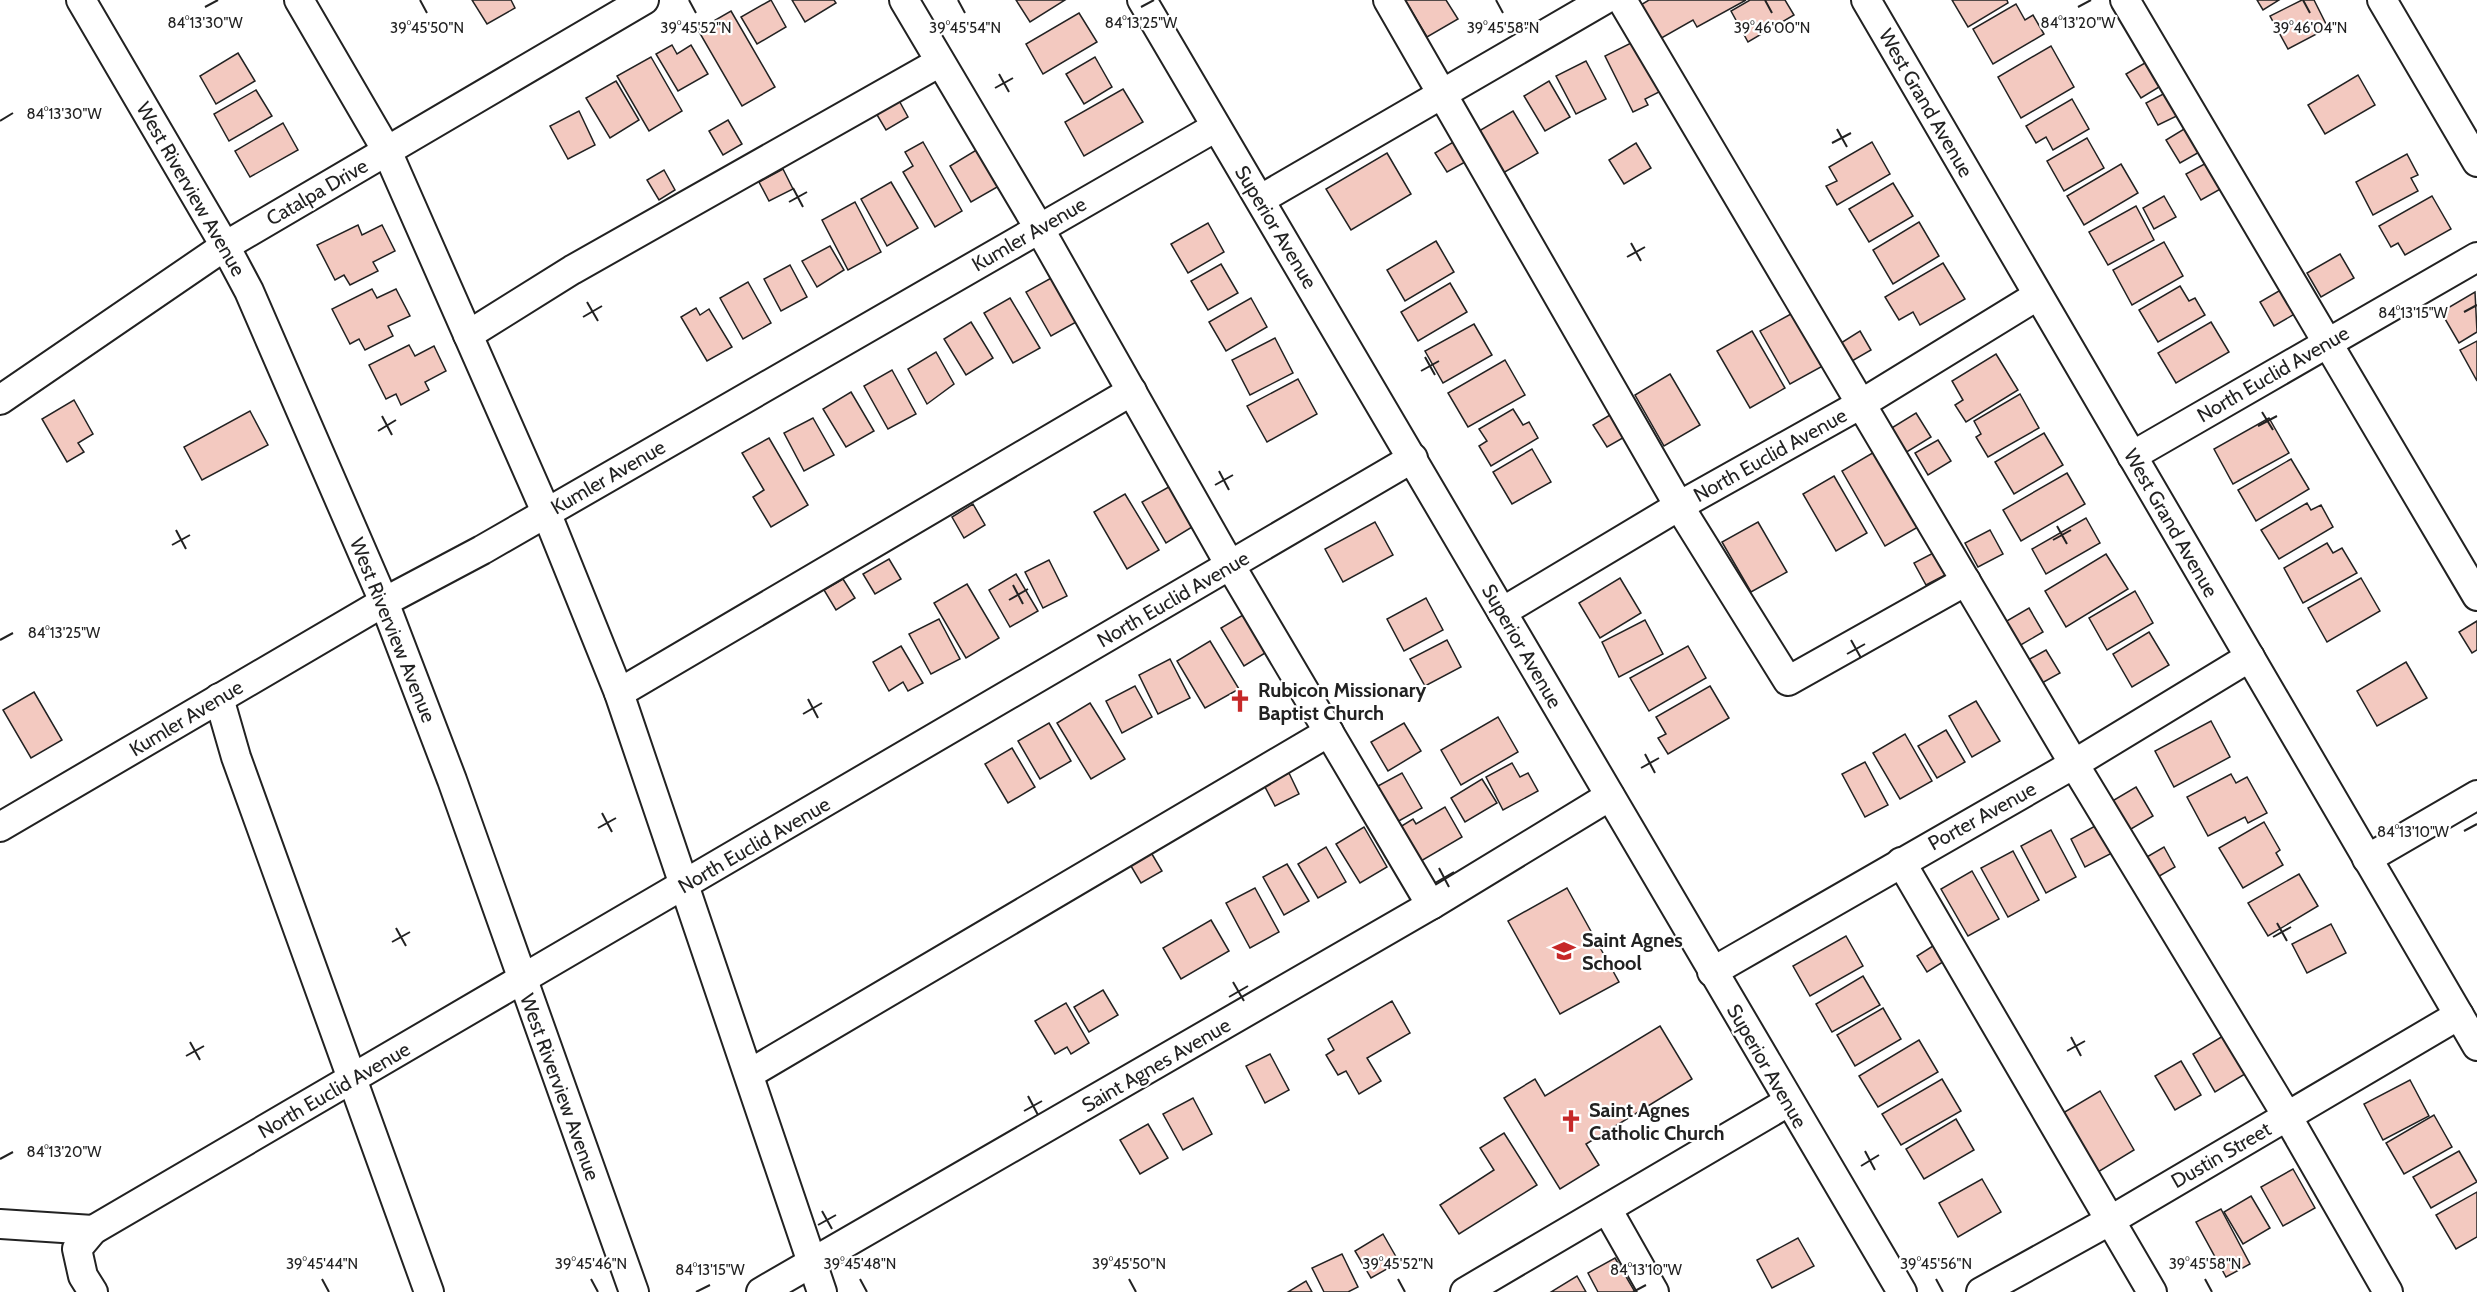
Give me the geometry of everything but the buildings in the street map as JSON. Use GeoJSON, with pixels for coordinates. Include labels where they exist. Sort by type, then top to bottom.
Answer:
{"type":"FeatureCollection","features":[{"type":"Feature","properties":{"kind":"street","name":"West Riverview Avenue"},"geometry":{"type":"LineString","coordinates":[[81,0],[249,291],[384,602],[452,780],[634,1292]]}},
{"type":"Feature","properties":{"kind":"street"},"geometry":{"type":"LineString","coordinates":[[299,0],[387,151],[546,512],[619,693],[822,1292]]}},
{"type":"Feature","properties":{"kind":"street","name":"Catalpa Drive"},"geometry":{"type":"LineString","coordinates":[[0,400],[225,246],[644,0]]}},
{"type":"Feature","properties":{"kind":"street"},"geometry":{"type":"LineString","coordinates":[[904,0],[1039,228],[1230,565],[1431,905]]}},
{"type":"Feature","properties":{"kind":"street","name":"Superior Avenue"},"geometry":{"type":"LineString","coordinates":[[1142,0],[1413,458],[1788,1102],[1902,1292]]}},
{"type":"Feature","properties":{"kind":"street"},"geometry":{"type":"LineString","coordinates":[[1388,0],[1679,506],[1788,681],[1966,581]]}},
{"type":"Feature","properties":{"kind":"street"},"geometry":{"type":"LineString","coordinates":[[1261,199],[1604,0]]}},
{"type":"Feature","properties":{"kind":"street"},"geometry":{"type":"LineString","coordinates":[[1622,0],[2074,764],[2287,1116],[2388,1292]]}},
{"type":"Feature","properties":{"kind":"street","name":"West Grand Avenue"},"geometry":{"type":"LineString","coordinates":[[1866,0],[2477,1046]]}},
{"type":"Feature","properties":{"kind":"street"},"geometry":{"type":"LineString","coordinates":[[2125,0],[2477,596]]}},
{"type":"Feature","properties":{"kind":"street"},"geometry":{"type":"LineString","coordinates":[[2382,0],[2477,162]]}},
{"type":"Feature","properties":{"kind":"street"},"geometry":{"type":"LineString","coordinates":[[468,335],[572,270],[940,62]]}},
{"type":"Feature","properties":{"kind":"street","name":"Kumler Avenue"},"geometry":{"type":"LineString","coordinates":[[0,827],[384,602],[546,512],[1216,127]]}},
{"type":"Feature","properties":{"kind":"street","name":"North Euclid Avenue"},"geometry":{"type":"LineString","coordinates":[[2132,456],[2477,257]]}},
{"type":"Feature","properties":{"kind":"street","name":"North Euclid Avenue"},"geometry":{"type":"LineString","coordinates":[[1502,612],[1679,506],[1861,404],[2037,296]]}},
{"type":"Feature","properties":{"kind":"street"},"geometry":{"type":"LineString","coordinates":[[619,693],[1132,391]]}},
{"type":"Feature","properties":{"kind":"street","name":"North Euclid Avenue"},"geometry":{"type":"LineString","coordinates":[[93,1230],[521,978],[685,886],[1413,458]]}},
{"type":"Feature","properties":{"kind":"street","name":"Porter Avenue"},"geometry":{"type":"LineString","coordinates":[[1712,972],[1901,861],[2074,764],[2250,657]]}},
{"type":"Feature","properties":{"kind":"street"},"geometry":{"type":"LineString","coordinates":[[219,698],[236,757],[354,1078],[429,1292]]}},
{"type":"Feature","properties":{"kind":"street"},"geometry":{"type":"LineString","coordinates":[[749,1074],[1329,732]]}},
{"type":"Feature","properties":{"kind":"street"},"geometry":{"type":"LineString","coordinates":[[2367,859],[2477,795]]}},
{"type":"Feature","properties":{"kind":"street","name":"Saint Agnes Avenue"},"geometry":{"type":"LineString","coordinates":[[761,1292],[1431,905],[1610,796]]}},
{"type":"Feature","properties":{"kind":"street"},"geometry":{"type":"LineString","coordinates":[[1901,861],[2152,1292]]}},
{"type":"Feature","properties":{"kind":"street","name":"Dustin Street"},"geometry":{"type":"LineString","coordinates":[[1981,1292],[2110,1220],[2459,1015]]}},
{"type":"Feature","properties":{"kind":"street"},"geometry":{"type":"LineString","coordinates":[[1465,1292],[1788,1102]]}},
{"type":"Feature","properties":{"kind":"street"},"geometry":{"type":"LineString","coordinates":[[1607,1209],[1654,1292]]}},
{"type":"Feature","properties":{"kind":"street"},"geometry":{"type":"LineString","coordinates":[[0,1224],[93,1230]]}},
{"type":"Feature","properties":{"kind":"street"},"geometry":{"type":"LineString","coordinates":[[93,1230],[76,1248],[83,1276],[93,1292]]}},
{"type":"Feature","properties":{"kind":"place","name":"Rubicon Missionary Baptist Church"},"geometry":{"type":"Point","coordinates":[1240,701]}},
{"type":"Feature","properties":{"kind":"place","name":"Saint Agnes School"},"geometry":{"type":"Point","coordinates":[1564,951]}},
{"type":"Feature","properties":{"kind":"place","name":"Saint Agnes Catholic Church"},"geometry":{"type":"Point","coordinates":[1571,1121]}}]}
